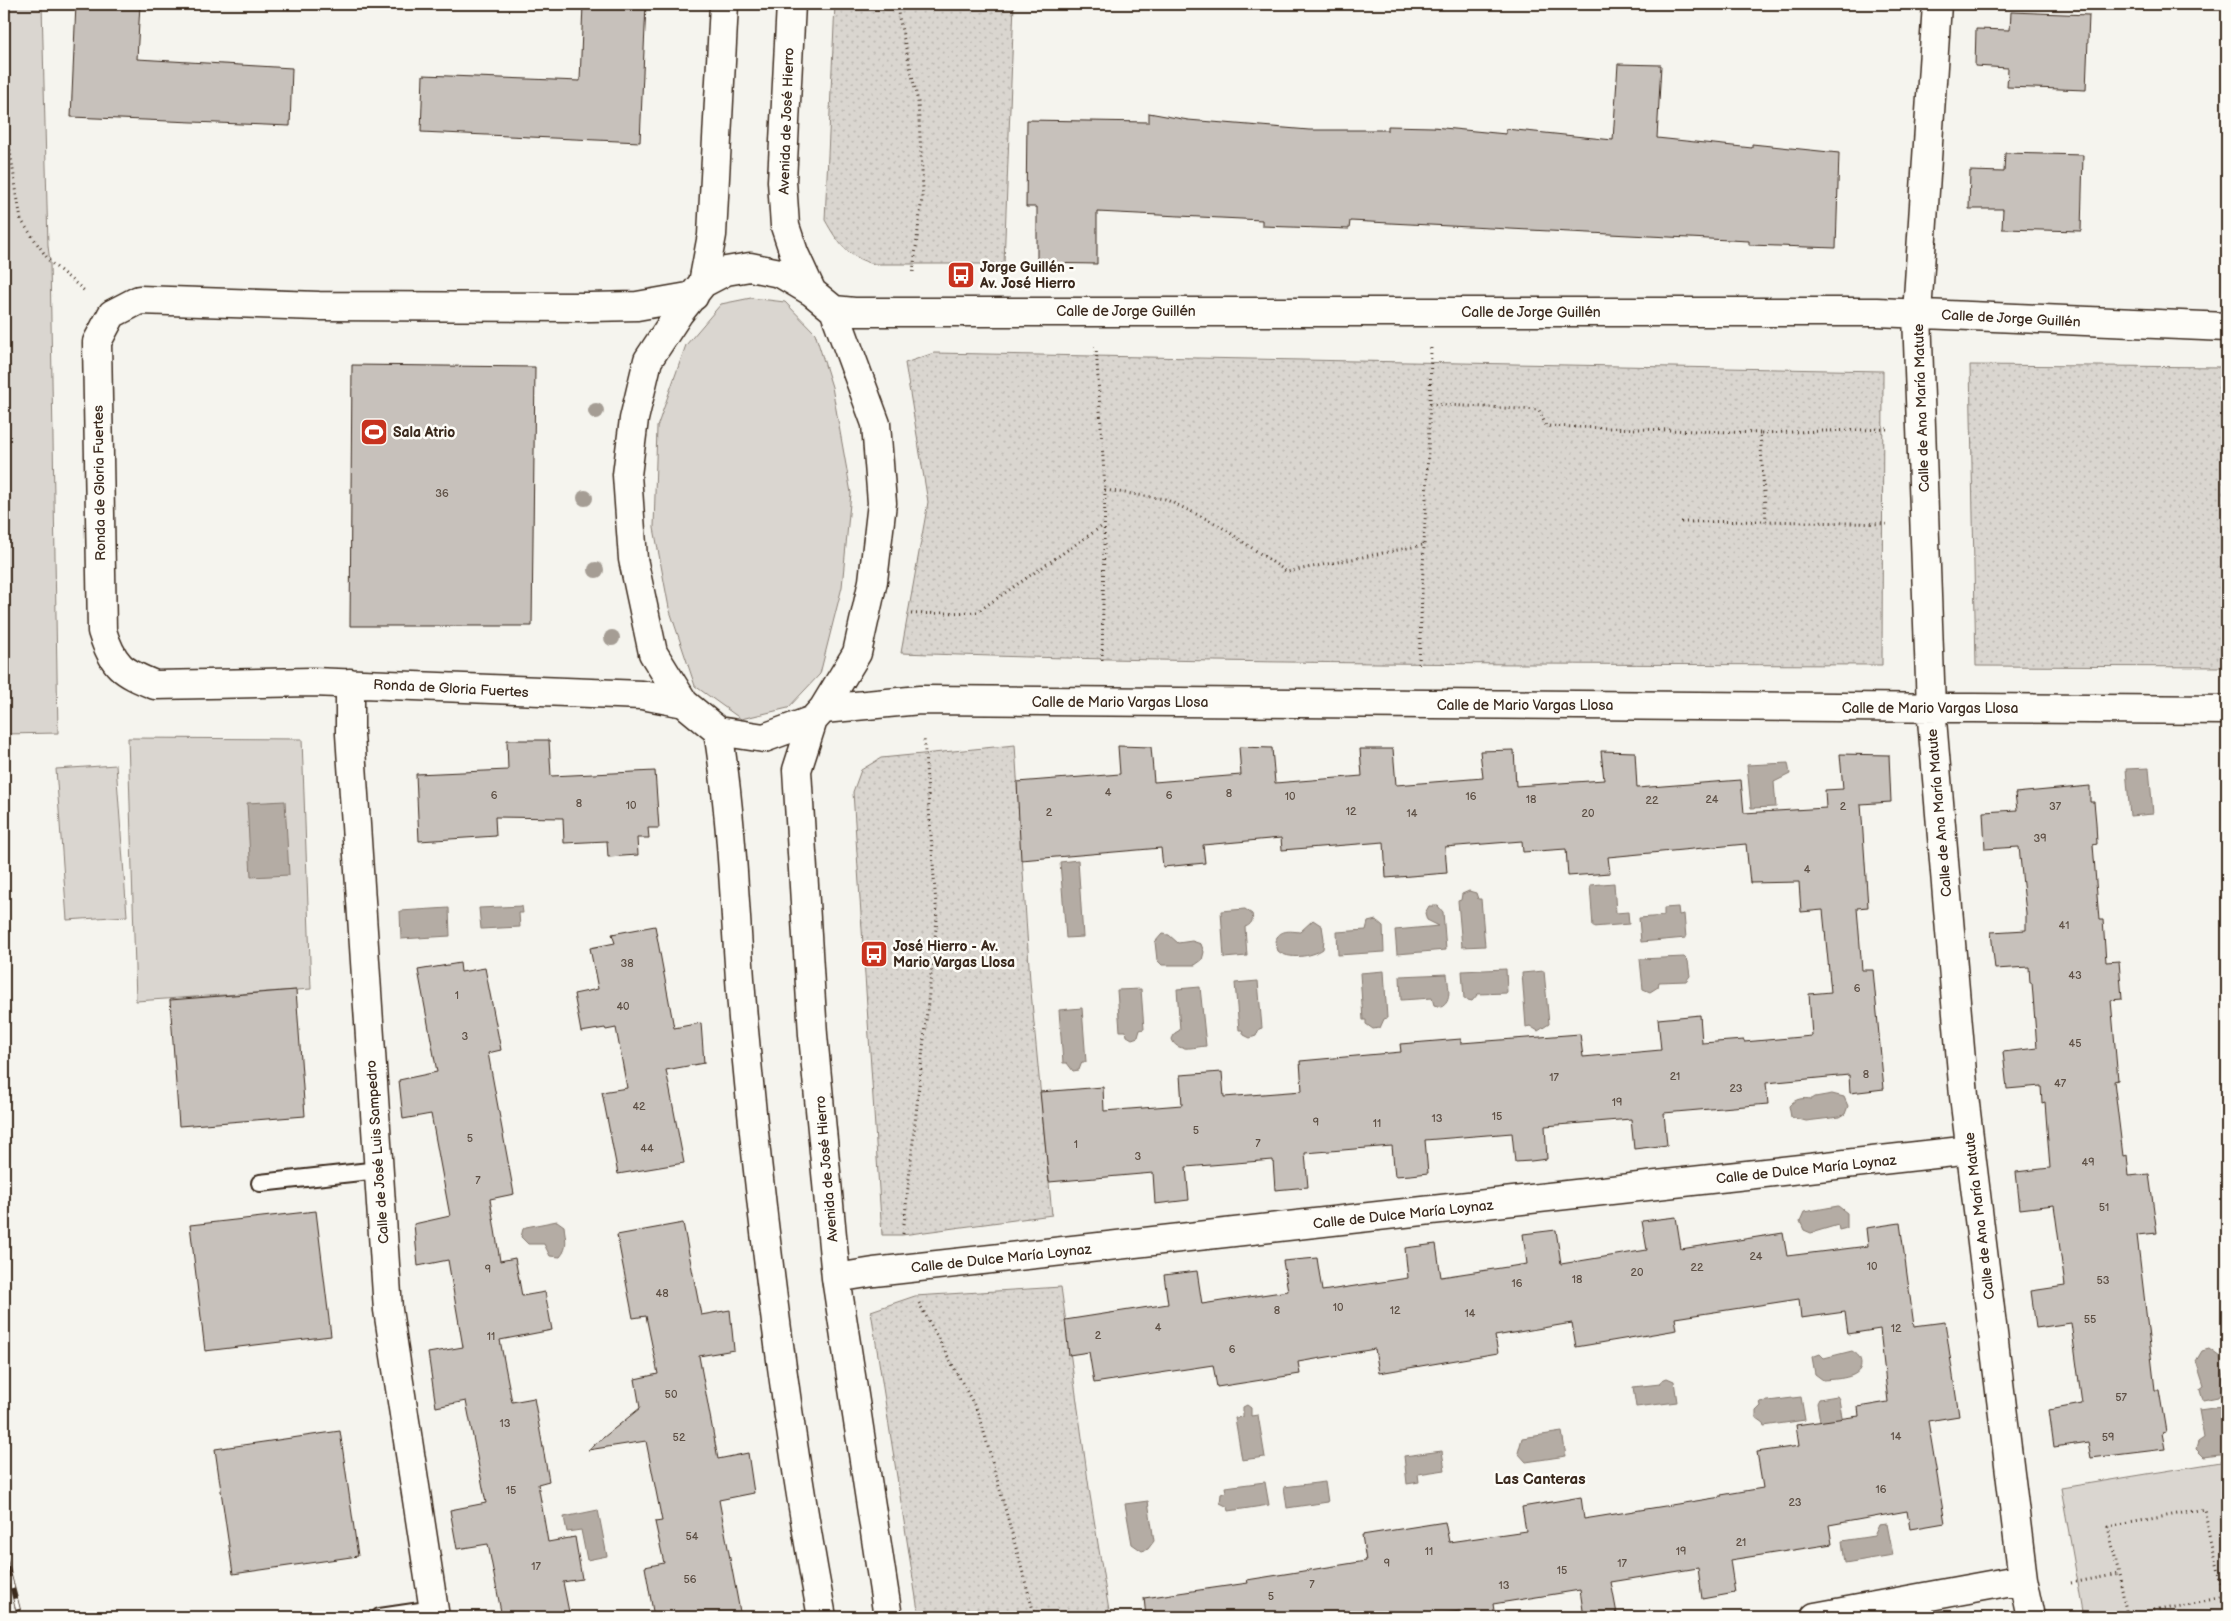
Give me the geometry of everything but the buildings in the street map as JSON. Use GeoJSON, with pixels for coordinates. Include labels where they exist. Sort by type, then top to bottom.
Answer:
{"type":"FeatureCollection","features":[{"type":"Feature","properties":{"kind":"street"},"geometry":{"type":"LineString","coordinates":[[699,290],[712,235],[724,4]]}},
{"type":"Feature","properties":{"kind":"street","name":"Avenida de José Hierro"},"geometry":{"type":"LineString","coordinates":[[791,4],[782,181],[785,226],[794,253],[812,292]]}},
{"type":"Feature","properties":{"kind":"street","name":"Calle de Ana María Matute"},"geometry":{"type":"LineString","coordinates":[[1937,4],[1917,314],[1931,708],[1971,1150],[2023,1580],[2031,1617]]}},
{"type":"Feature","properties":{"kind":"street"},"geometry":{"type":"LineString","coordinates":[[822,1617],[805,1527],[760,1188],[744,1028],[728,817],[718,731],[684,703],[653,653],[633,559],[626,475],[634,420],[648,360],[679,313],[699,290],[726,271],[750,267],[780,273],[812,292],[834,310]]}},
{"type":"Feature","properties":{"kind":"street"},"geometry":{"type":"LineString","coordinates":[[112,314],[139,300],[319,306],[590,308],[637,306],[699,290]]}},
{"type":"Feature","properties":{"kind":"street","name":"Avenida de José Hierro"},"geometry":{"type":"LineString","coordinates":[[834,310],[876,424],[882,503],[873,581],[857,653],[818,714],[797,770],[799,822],[813,1035],[836,1278],[888,1617]]}},
{"type":"Feature","properties":{"kind":"street","name":"Calle de Jorge Guillén"},"geometry":{"type":"LineString","coordinates":[[834,310],[854,312],[1917,314],[2227,327]]}},
{"type":"Feature","properties":{"kind":"street","name":"Ronda de Gloria Fuertes"},"geometry":{"type":"LineString","coordinates":[[112,314],[97,342],[102,631],[109,654],[127,674],[155,685],[350,684],[642,695],[684,703]]}},
{"type":"Feature","properties":{"kind":"street","name":"Calle de José Luis Sampedro"},"geometry":{"type":"LineString","coordinates":[[350,684],[350,734],[388,1310],[434,1613]]}},
{"type":"Feature","properties":{"kind":"street","name":"Calle de Mario Vargas Llosa"},"geometry":{"type":"LineString","coordinates":[[718,731],[764,738],[818,714],[920,700],[2227,710]]}},
{"type":"Feature","properties":{"kind":"street","name":"Calle de Dulce María Loynaz"},"geometry":{"type":"LineString","coordinates":[[836,1278],[874,1272],[1971,1150]]}},
{"type":"Feature","properties":{"kind":"street"},"geometry":{"type":"LineString","coordinates":[[1815,1617],[2023,1580]]}},
{"type":"Feature","properties":{"kind":"lane"},"geometry":{"type":"LineString","coordinates":[[260,1183],[379,1170]]}},
{"type":"Feature","properties":{"kind":"lane"},"geometry":{"type":"LineString","coordinates":[[380,1617],[434,1613]]}},
{"type":"Feature","properties":{"kind":"path"},"geometry":{"type":"LineString","coordinates":[[896,4],[918,102],[923,189],[913,272]]}},
{"type":"Feature","properties":{"kind":"path"},"geometry":{"type":"LineString","coordinates":[[4,35],[8,132],[21,220],[50,262],[112,314]]}},
{"type":"Feature","properties":{"kind":"path"},"geometry":{"type":"LineString","coordinates":[[1095,342],[1105,490],[1102,660]]}},
{"type":"Feature","properties":{"kind":"path"},"geometry":{"type":"LineString","coordinates":[[1419,664],[1430,404],[1430,344]]}},
{"type":"Feature","properties":{"kind":"path"},"geometry":{"type":"LineString","coordinates":[[1430,404],[1538,410],[1546,426],[1760,433],[1891,429]]}},
{"type":"Feature","properties":{"kind":"path"},"geometry":{"type":"LineString","coordinates":[[1760,433],[1766,521]]}},
{"type":"Feature","properties":{"kind":"path"},"geometry":{"type":"LineString","coordinates":[[1105,490],[1165,499],[1217,524],[1287,572],[1423,545]]}},
{"type":"Feature","properties":{"kind":"path"},"geometry":{"type":"LineString","coordinates":[[1681,522],[1766,521],[1888,524]]}},
{"type":"Feature","properties":{"kind":"path"},"geometry":{"type":"LineString","coordinates":[[911,614],[977,612],[1104,525]]}},
{"type":"Feature","properties":{"kind":"path"},"geometry":{"type":"LineString","coordinates":[[901,1241],[937,919],[924,739]]}},
{"type":"Feature","properties":{"kind":"path"},"geometry":{"type":"LineString","coordinates":[[915,1296],[979,1414],[1035,1617]]}},
{"type":"Feature","properties":{"kind":"path"},"geometry":{"type":"LineString","coordinates":[[2204,1509],[2225,1598],[2128,1616],[2119,1574],[2108,1527],[2204,1509]]}},
{"type":"Feature","properties":{"kind":"path"},"geometry":{"type":"LineString","coordinates":[[2071,1583],[2119,1574]]}},
{"type":"Feature","properties":{"kind":"shaded area"},"geometry":{"type":"Polygon","coordinates":[[[4,4],[42,4],[48,246],[50,262],[58,733],[4,734],[4,4]]]}},
{"type":"Feature","properties":{"kind":"shaded area"},"geometry":{"type":"Polygon","coordinates":[[[835,4],[1014,4],[1004,264],[874,264],[850,253],[834,236],[825,220],[835,4]]]}},
{"type":"Feature","properties":{"kind":"shaded area"},"geometry":{"type":"Polygon","coordinates":[[[751,298],[785,302],[815,333],[832,387],[851,493],[842,587],[820,674],[788,708],[741,719],[695,686],[669,608],[654,528],[657,427],[686,345],[721,304],[751,298]]]}},
{"type":"Feature","properties":{"kind":"shaded area"},"geometry":{"type":"Polygon","coordinates":[[[934,353],[1883,371],[1882,665],[1269,662],[901,653],[928,502],[905,363],[934,353]]]}},
{"type":"Feature","properties":{"kind":"shaded area"},"geometry":{"type":"Polygon","coordinates":[[[1970,365],[2227,367],[2227,667],[1976,666],[1970,365]]]}},
{"type":"Feature","properties":{"kind":"shaded area"},"geometry":{"type":"Polygon","coordinates":[[[128,738],[302,739],[311,989],[136,1001],[128,738]]]}},
{"type":"Feature","properties":{"kind":"shaded area"},"geometry":{"type":"Polygon","coordinates":[[[1015,745],[1030,981],[1052,1215],[902,1235],[882,1235],[853,792],[861,770],[881,758],[1015,745]]]}},
{"type":"Feature","properties":{"kind":"shaded area"},"geometry":{"type":"Polygon","coordinates":[[[1788,763],[1790,774],[1774,782],[1776,807],[1751,808],[1747,765],[1788,763]]]}},
{"type":"Feature","properties":{"kind":"shaded area"},"geometry":{"type":"Polygon","coordinates":[[[116,765],[127,916],[67,920],[56,769],[116,765]]]}},
{"type":"Feature","properties":{"kind":"shaded area"},"geometry":{"type":"Polygon","coordinates":[[[2149,768],[2153,814],[2130,816],[2126,769],[2149,768]]]}},
{"type":"Feature","properties":{"kind":"shaded area"},"geometry":{"type":"Polygon","coordinates":[[[285,801],[289,875],[251,877],[247,803],[285,801]]]}},
{"type":"Feature","properties":{"kind":"shaded area"},"geometry":{"type":"Polygon","coordinates":[[[1078,860],[1083,937],[1066,938],[1060,862],[1078,860]]]}},
{"type":"Feature","properties":{"kind":"shaded area"},"geometry":{"type":"Polygon","coordinates":[[[1614,883],[1616,913],[1628,912],[1629,924],[1593,927],[1590,885],[1614,883]]]}},
{"type":"Feature","properties":{"kind":"shaded area"},"geometry":{"type":"Polygon","coordinates":[[[1469,891],[1476,893],[1478,899],[1481,899],[1485,946],[1462,947],[1458,901],[1461,900],[1462,894],[1469,891]]]}},
{"type":"Feature","properties":{"kind":"shaded area"},"geometry":{"type":"Polygon","coordinates":[[[522,906],[523,913],[519,913],[520,927],[481,929],[479,908],[522,906]]]}},
{"type":"Feature","properties":{"kind":"shaded area"},"geometry":{"type":"Polygon","coordinates":[[[1429,906],[1438,906],[1443,912],[1446,950],[1397,954],[1395,930],[1439,926],[1427,920],[1425,913],[1429,906]]]}},
{"type":"Feature","properties":{"kind":"shaded area"},"geometry":{"type":"Polygon","coordinates":[[[1678,907],[1679,915],[1684,914],[1686,938],[1641,942],[1639,918],[1664,916],[1664,908],[1678,907]]]}},
{"type":"Feature","properties":{"kind":"shaded area"},"geometry":{"type":"Polygon","coordinates":[[[449,908],[450,936],[401,939],[400,911],[449,908]]]}},
{"type":"Feature","properties":{"kind":"shaded area"},"geometry":{"type":"Polygon","coordinates":[[[1245,909],[1253,916],[1252,922],[1245,927],[1247,956],[1224,958],[1221,911],[1245,909]]]}},
{"type":"Feature","properties":{"kind":"shaded area"},"geometry":{"type":"Polygon","coordinates":[[[1313,920],[1322,926],[1323,949],[1307,956],[1288,956],[1278,951],[1275,941],[1279,934],[1292,931],[1300,932],[1313,920]]]}},
{"type":"Feature","properties":{"kind":"shaded area"},"geometry":{"type":"Polygon","coordinates":[[[1376,920],[1383,926],[1384,952],[1338,955],[1337,932],[1366,930],[1368,922],[1376,920]]]}},
{"type":"Feature","properties":{"kind":"shaded area"},"geometry":{"type":"Polygon","coordinates":[[[1162,934],[1169,935],[1178,943],[1192,941],[1201,944],[1204,952],[1202,960],[1195,965],[1162,965],[1157,960],[1155,942],[1162,934]]]}},
{"type":"Feature","properties":{"kind":"shaded area"},"geometry":{"type":"Polygon","coordinates":[[[1684,957],[1688,961],[1690,976],[1686,981],[1659,982],[1658,987],[1650,992],[1643,989],[1640,959],[1684,957]]]}},
{"type":"Feature","properties":{"kind":"shaded area"},"geometry":{"type":"Polygon","coordinates":[[[1506,969],[1507,993],[1478,994],[1472,1001],[1464,999],[1462,971],[1506,969]]]}},
{"type":"Feature","properties":{"kind":"shaded area"},"geometry":{"type":"Polygon","coordinates":[[[1384,971],[1387,1018],[1384,1019],[1380,1028],[1373,1029],[1366,1024],[1366,1020],[1363,1020],[1360,973],[1384,971]]]}},
{"type":"Feature","properties":{"kind":"shaded area"},"geometry":{"type":"Polygon","coordinates":[[[1544,971],[1549,1024],[1538,1031],[1530,1026],[1526,1027],[1522,973],[1544,971]]]}},
{"type":"Feature","properties":{"kind":"shaded area"},"geometry":{"type":"Polygon","coordinates":[[[1447,974],[1449,988],[1445,1005],[1441,1007],[1434,1005],[1432,998],[1401,1000],[1400,976],[1447,974]]]}},
{"type":"Feature","properties":{"kind":"shaded area"},"geometry":{"type":"Polygon","coordinates":[[[1258,981],[1262,1028],[1259,1029],[1256,1036],[1250,1038],[1244,1035],[1242,1030],[1239,1030],[1235,983],[1258,981]]]}},
{"type":"Feature","properties":{"kind":"shaded area"},"geometry":{"type":"Polygon","coordinates":[[[1200,987],[1206,1046],[1181,1048],[1172,1039],[1175,1033],[1180,1030],[1177,989],[1200,987]]]}},
{"type":"Feature","properties":{"kind":"shaded area"},"geometry":{"type":"Polygon","coordinates":[[[1141,989],[1144,1029],[1140,1030],[1138,1037],[1132,1039],[1127,1036],[1126,1031],[1120,1031],[1117,990],[1141,989]]]}},
{"type":"Feature","properties":{"kind":"shaded area"},"geometry":{"type":"Polygon","coordinates":[[[1082,1008],[1086,1062],[1082,1062],[1079,1070],[1073,1071],[1067,1063],[1063,1063],[1059,1010],[1082,1008]]]}},
{"type":"Feature","properties":{"kind":"shaded area"},"geometry":{"type":"Polygon","coordinates":[[[1832,1094],[1844,1097],[1848,1106],[1845,1114],[1840,1117],[1806,1121],[1791,1117],[1789,1106],[1794,1101],[1832,1094]]]}},
{"type":"Feature","properties":{"kind":"shaded area"},"geometry":{"type":"Polygon","coordinates":[[[1838,1206],[1847,1213],[1847,1228],[1839,1230],[1838,1225],[1811,1233],[1804,1230],[1800,1221],[1804,1212],[1838,1206]]]}},
{"type":"Feature","properties":{"kind":"shaded area"},"geometry":{"type":"Polygon","coordinates":[[[557,1221],[564,1226],[566,1238],[565,1249],[560,1257],[550,1256],[544,1244],[528,1244],[521,1237],[523,1229],[526,1227],[557,1221]]]}},
{"type":"Feature","properties":{"kind":"shaded area"},"geometry":{"type":"Polygon","coordinates":[[[1061,1287],[1090,1495],[1110,1617],[919,1617],[871,1311],[915,1296],[1061,1287]]]}},
{"type":"Feature","properties":{"kind":"shaded area"},"geometry":{"type":"Polygon","coordinates":[[[2209,1349],[2220,1357],[2224,1388],[2218,1397],[2203,1400],[2200,1389],[2204,1386],[2196,1361],[2202,1351],[2209,1349]]]}},
{"type":"Feature","properties":{"kind":"shaded area"},"geometry":{"type":"Polygon","coordinates":[[[1852,1351],[1861,1362],[1857,1373],[1846,1377],[1823,1380],[1815,1374],[1812,1357],[1820,1354],[1824,1358],[1852,1351]]]}},
{"type":"Feature","properties":{"kind":"shaded area"},"geometry":{"type":"Polygon","coordinates":[[[1667,1378],[1674,1381],[1677,1402],[1636,1407],[1633,1387],[1660,1384],[1662,1380],[1667,1378]]]}},
{"type":"Feature","properties":{"kind":"shaded area"},"geometry":{"type":"Polygon","coordinates":[[[1837,1396],[1846,1442],[1824,1446],[1817,1403],[1819,1399],[1837,1396]]]}},
{"type":"Feature","properties":{"kind":"shaded area"},"geometry":{"type":"Polygon","coordinates":[[[1801,1397],[1805,1420],[1764,1426],[1756,1418],[1756,1411],[1761,1406],[1760,1402],[1801,1397]]]}},
{"type":"Feature","properties":{"kind":"shaded area"},"geometry":{"type":"Polygon","coordinates":[[[1247,1405],[1251,1408],[1251,1416],[1258,1415],[1265,1457],[1242,1460],[1235,1418],[1243,1417],[1243,1407],[1247,1405]]]}},
{"type":"Feature","properties":{"kind":"shaded area"},"geometry":{"type":"Polygon","coordinates":[[[2221,1407],[2227,1439],[2227,1454],[2204,1457],[2196,1449],[2198,1442],[2204,1438],[2199,1410],[2221,1407]]]}},
{"type":"Feature","properties":{"kind":"shaded area"},"geometry":{"type":"Polygon","coordinates":[[[1562,1432],[1566,1456],[1526,1462],[1518,1453],[1522,1438],[1562,1432]]]}},
{"type":"Feature","properties":{"kind":"shaded area"},"geometry":{"type":"Polygon","coordinates":[[[1442,1451],[1445,1470],[1418,1474],[1419,1482],[1407,1484],[1404,1456],[1442,1451]]]}},
{"type":"Feature","properties":{"kind":"shaded area"},"geometry":{"type":"Polygon","coordinates":[[[2227,1461],[2227,1617],[2084,1617],[2061,1488],[2227,1461]]]}},
{"type":"Feature","properties":{"kind":"shaded area"},"geometry":{"type":"Polygon","coordinates":[[[1265,1482],[1269,1505],[1229,1511],[1228,1507],[1220,1503],[1221,1494],[1226,1492],[1225,1487],[1265,1482]]]}},
{"type":"Feature","properties":{"kind":"shaded area"},"geometry":{"type":"Polygon","coordinates":[[[1325,1482],[1328,1502],[1287,1508],[1284,1487],[1325,1482]]]}},
{"type":"Feature","properties":{"kind":"shaded area"},"geometry":{"type":"Polygon","coordinates":[[[1148,1501],[1154,1541],[1148,1549],[1142,1551],[1132,1544],[1125,1504],[1148,1501]]]}},
{"type":"Feature","properties":{"kind":"shaded area"},"geometry":{"type":"Polygon","coordinates":[[[598,1510],[607,1556],[587,1560],[581,1530],[567,1532],[564,1517],[598,1510]]]}},
{"type":"Feature","properties":{"kind":"shaded area"},"geometry":{"type":"Polygon","coordinates":[[[1887,1524],[1893,1555],[1845,1563],[1842,1541],[1874,1536],[1879,1525],[1887,1524]]]}},
{"type":"Feature","properties":{"kind":"railway"},"geometry":{"type":"LineString","coordinates":[[4,1556],[20,1617]]}},
{"type":"Feature","properties":{"kind":"place","name":"Jorge Guillén - Av. José Hierro"},"geometry":{"type":"Point","coordinates":[961,275]}},
{"type":"Feature","properties":{"kind":"place","name":"Sala Atrio"},"geometry":{"type":"Point","coordinates":[374,432]}},
{"type":"Feature","properties":{"kind":"place","name":"José Hierro - Av. Mario Vargas Llosa"},"geometry":{"type":"Point","coordinates":[874,954]}},
{"type":"Feature","properties":{"kind":"district","name":"Las Canteras"},"geometry":{"type":"Point","coordinates":[1540,1479]}}]}
